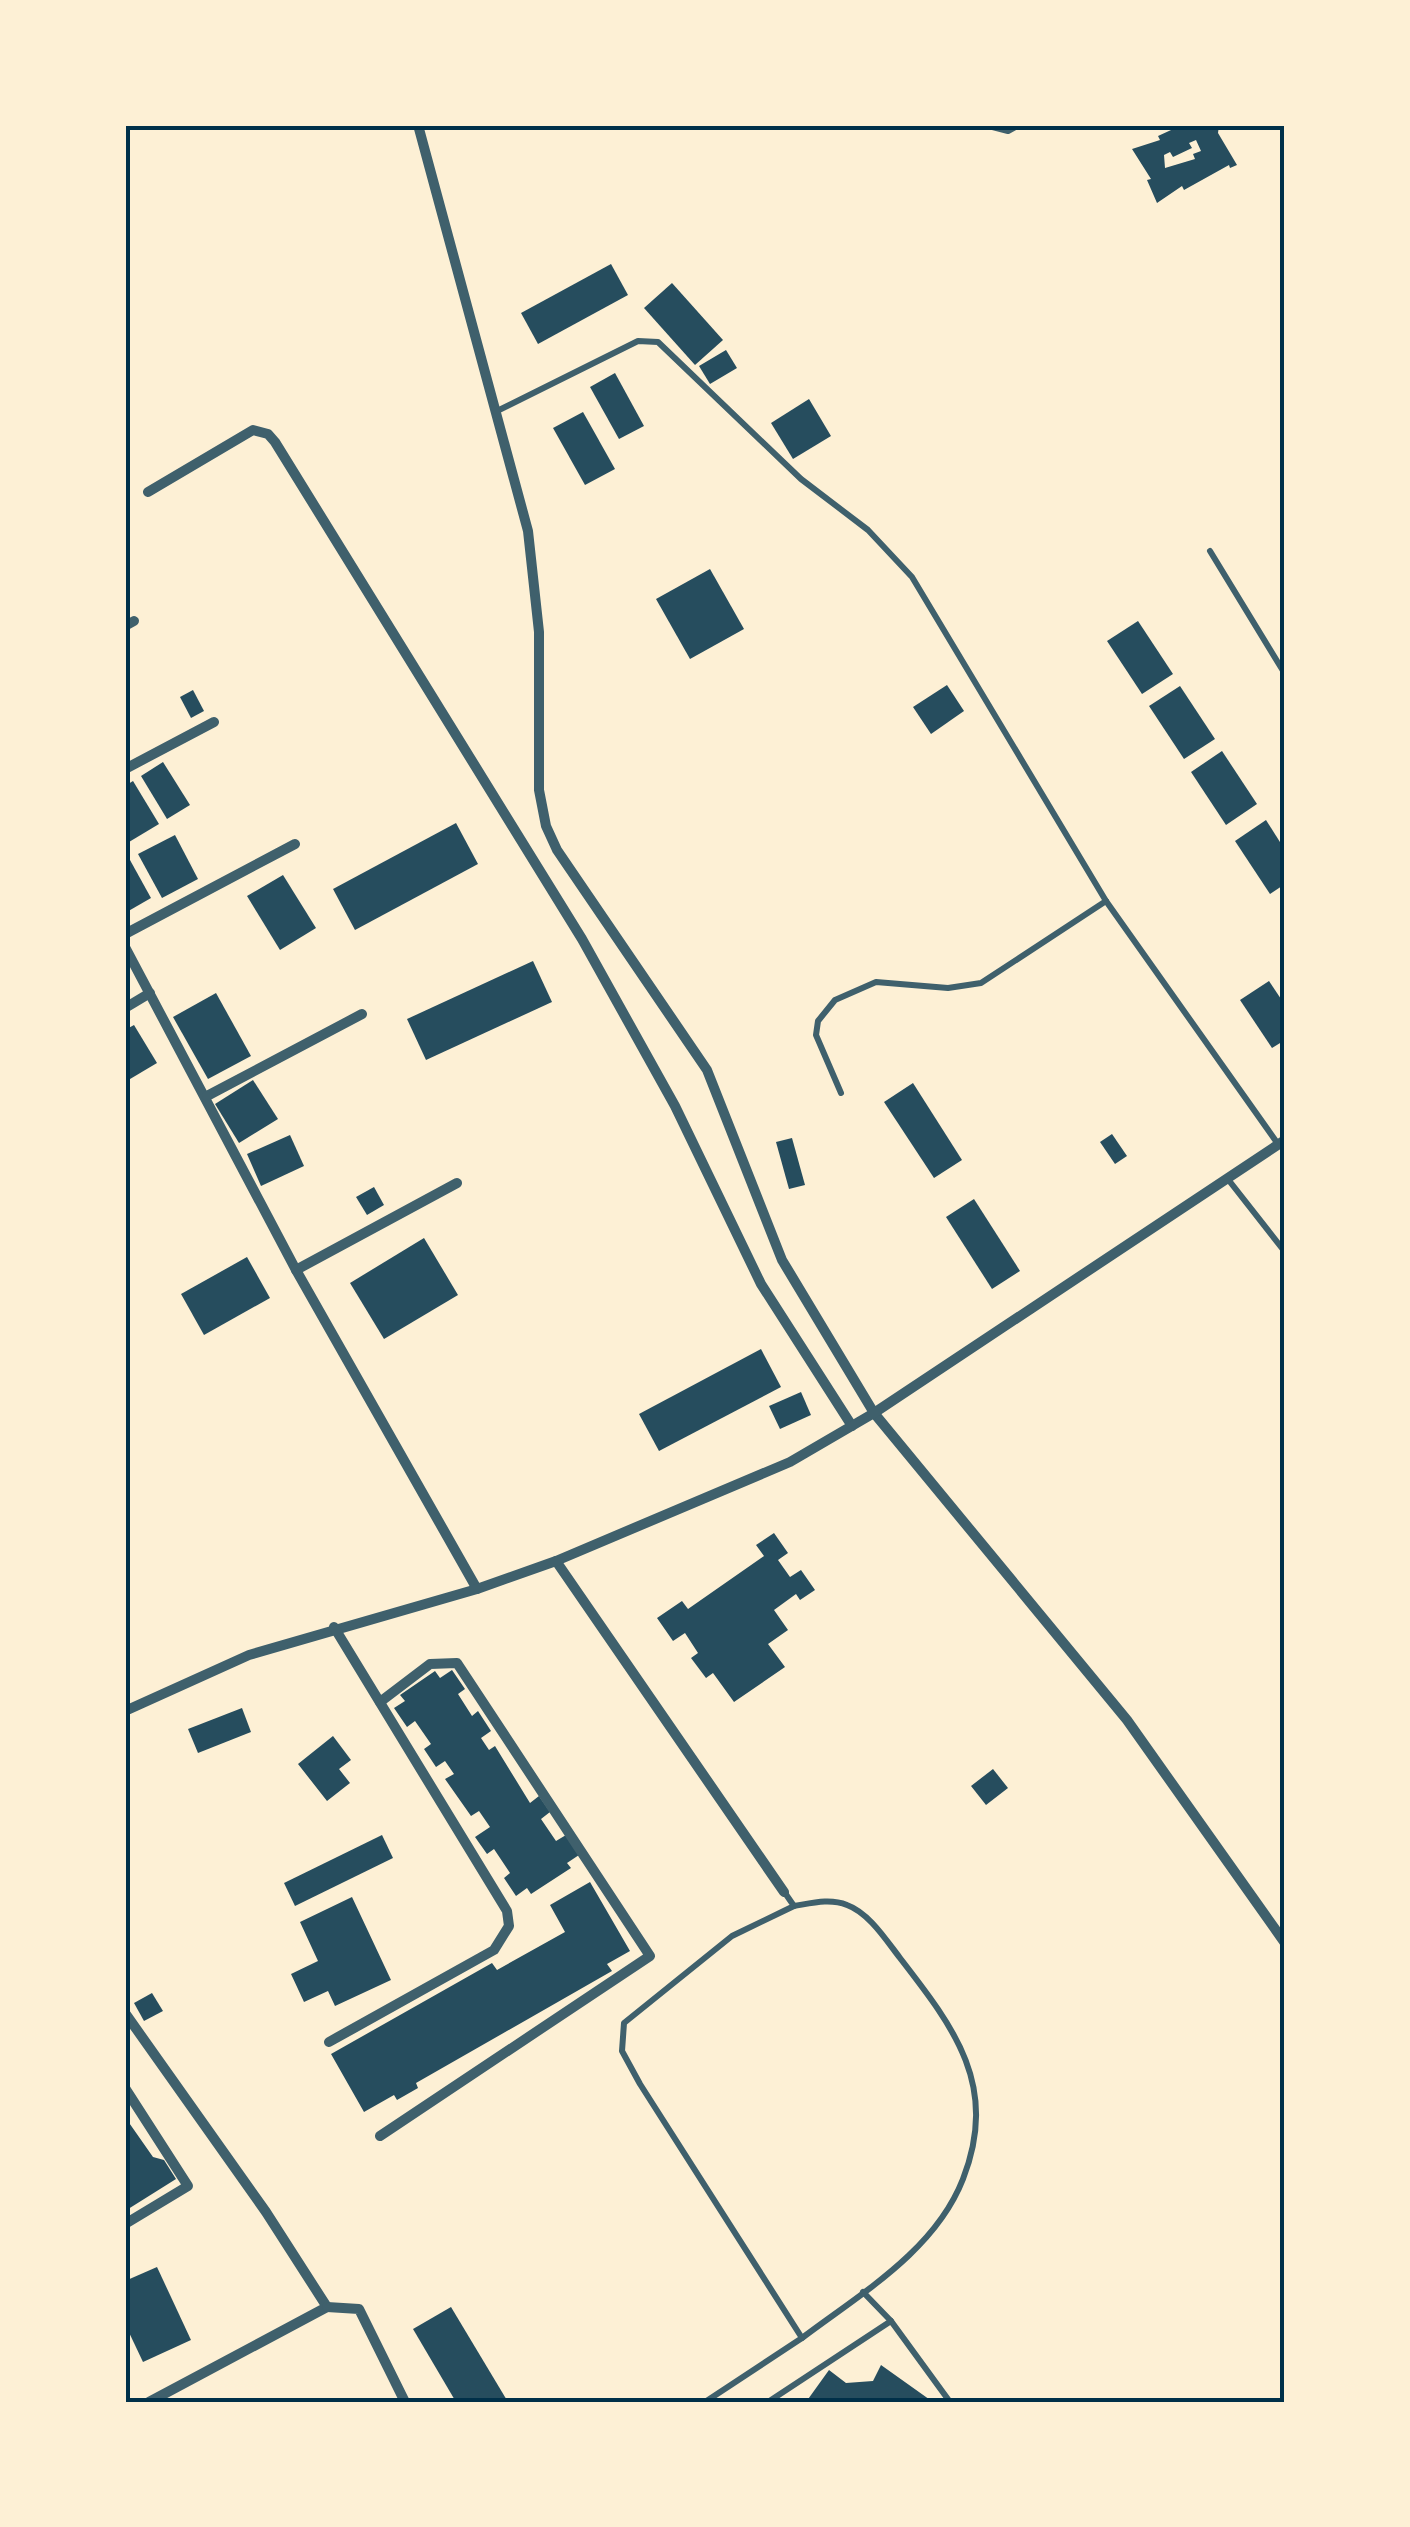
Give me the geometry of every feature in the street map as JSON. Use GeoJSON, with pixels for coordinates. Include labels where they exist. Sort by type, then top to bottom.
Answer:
{"type":"FeatureCollection","features":[{"type":"Feature","properties":{"kind":"street"},"geometry":{"type":"LineString","coordinates":[[418,125],[528,531],[536,584],[539,790],[546,826],[574,876],[707,1070],[782,1260],[874,1413],[1128,1720],[1285,1944]]}},
{"type":"Feature","properties":{"kind":"street"},"geometry":{"type":"LineString","coordinates":[[148,492],[252,430],[261,430],[275,442],[582,939],[674,1106],[762,1284],[852,1426]]}},
{"type":"Feature","properties":{"kind":"street"},"geometry":{"type":"LineString","coordinates":[[125,769],[214,722]]}},
{"type":"Feature","properties":{"kind":"street"},"geometry":{"type":"LineString","coordinates":[[125,934],[295,844]]}},
{"type":"Feature","properties":{"kind":"street"},"geometry":{"type":"LineString","coordinates":[[125,947],[296,1270],[477,1590]]}},
{"type":"Feature","properties":{"kind":"street"},"geometry":{"type":"LineString","coordinates":[[125,1008],[150,993]]}},
{"type":"Feature","properties":{"kind":"street"},"geometry":{"type":"LineString","coordinates":[[207,1096],[362,1014]]}},
{"type":"Feature","properties":{"kind":"street"},"geometry":{"type":"LineString","coordinates":[[125,1711],[184,1680],[334,1627],[477,1590],[556,1561],[790,1462],[874,1413],[1282,1142]]}},
{"type":"Feature","properties":{"kind":"street"},"geometry":{"type":"LineString","coordinates":[[296,1270],[457,1183]]}},
{"type":"Feature","properties":{"kind":"street"},"geometry":{"type":"LineString","coordinates":[[556,1561],[784,1892]]}},
{"type":"Feature","properties":{"kind":"street"},"geometry":{"type":"LineString","coordinates":[[329,2042],[494,1950],[509,1926],[507,1911],[334,1627]]}},
{"type":"Feature","properties":{"kind":"street"},"geometry":{"type":"LineString","coordinates":[[380,1702],[430,1664],[457,1663],[650,1956],[380,2136]]}},
{"type":"Feature","properties":{"kind":"street"},"geometry":{"type":"LineString","coordinates":[[125,2013],[327,2307]]}},
{"type":"Feature","properties":{"kind":"street"},"geometry":{"type":"LineString","coordinates":[[125,2088],[188,2186],[125,2224]]}},
{"type":"Feature","properties":{"kind":"street"},"geometry":{"type":"LineString","coordinates":[[148,2402],[327,2307],[359,2309],[406,2402]]}},
{"type":"Feature","properties":{"kind":"lane"},"geometry":{"type":"LineString","coordinates":[[985,125],[1008,130],[1020,125]]}},
{"type":"Feature","properties":{"kind":"lane"},"geometry":{"type":"LineString","coordinates":[[494,412],[638,340],[658,342],[801,479],[868,530],[912,577],[1106,901],[1282,1142]]}},
{"type":"Feature","properties":{"kind":"lane"},"geometry":{"type":"LineString","coordinates":[[1210,551],[1285,674]]}},
{"type":"Feature","properties":{"kind":"lane"},"geometry":{"type":"LineString","coordinates":[[841,1093],[816,1035],[818,1021],[836,1000],[876,982],[895,980],[948,988],[980,984],[1106,901]]}},
{"type":"Feature","properties":{"kind":"lane"},"geometry":{"type":"LineString","coordinates":[[1227,1178],[1285,1252]]}},
{"type":"Feature","properties":{"kind":"lane"},"geometry":{"type":"LineString","coordinates":[[784,1892],[794,1906]]}},
{"type":"Feature","properties":{"kind":"lane"},"geometry":{"type":"LineString","coordinates":[[705,2402],[802,2338],[904,2261],[945,2212],[962,2180],[977,2125],[977,2097],[971,2070],[936,2004],[873,1924],[849,1905],[827,1901],[794,1906],[732,1936],[624,2023],[622,2052],[802,2338]]}},
{"type":"Feature","properties":{"kind":"lane"},"geometry":{"type":"LineString","coordinates":[[863,2292],[892,2321],[950,2402]]}},
{"type":"Feature","properties":{"kind":"lane"},"geometry":{"type":"LineString","coordinates":[[768,2402],[892,2321]]}},
{"type":"Feature","properties":{"kind":"building"},"geometry":{"type":"Polygon","coordinates":[[[1182,125],[1219,125],[1218,133],[1237,165],[1229,165],[1184,190],[1182,186],[1157,203],[1147,180],[1151,179],[1132,149],[1160,140],[1158,136],[1182,125]],[[1196,140],[1189,143],[1192,148],[1173,157],[1170,152],[1164,155],[1165,168],[1195,159],[1193,154],[1201,151],[1196,140]]]}},
{"type":"Feature","properties":{"kind":"building"},"geometry":{"type":"Polygon","coordinates":[[[611,264],[628,295],[538,344],[521,313],[611,264]]]}},
{"type":"Feature","properties":{"kind":"building"},"geometry":{"type":"Polygon","coordinates":[[[672,283],[723,340],[695,365],[644,308],[672,283]]]}},
{"type":"Feature","properties":{"kind":"building"},"geometry":{"type":"Polygon","coordinates":[[[726,350],[737,368],[710,384],[699,366],[726,350]]]}},
{"type":"Feature","properties":{"kind":"building"},"geometry":{"type":"Polygon","coordinates":[[[615,373],[644,426],[619,439],[590,387],[615,373]]]}},
{"type":"Feature","properties":{"kind":"building"},"geometry":{"type":"Polygon","coordinates":[[[809,399],[831,436],[793,459],[771,423],[809,399]]]}},
{"type":"Feature","properties":{"kind":"building"},"geometry":{"type":"Polygon","coordinates":[[[583,412],[615,469],[585,485],[553,428],[583,412]]]}},
{"type":"Feature","properties":{"kind":"building"},"geometry":{"type":"Polygon","coordinates":[[[710,569],[744,629],[690,659],[656,599],[710,569]]]}},
{"type":"Feature","properties":{"kind":"building"},"geometry":{"type":"Polygon","coordinates":[[[1138,621],[1173,674],[1142,694],[1107,641],[1138,621]]]}},
{"type":"Feature","properties":{"kind":"building"},"geometry":{"type":"Polygon","coordinates":[[[947,685],[964,711],[931,734],[913,707],[947,685]]]}},
{"type":"Feature","properties":{"kind":"building"},"geometry":{"type":"Polygon","coordinates":[[[1180,686],[1215,739],[1184,759],[1149,706],[1180,686]]]}},
{"type":"Feature","properties":{"kind":"building"},"geometry":{"type":"Polygon","coordinates":[[[193,690],[204,711],[191,718],[180,697],[193,690]]]}},
{"type":"Feature","properties":{"kind":"building"},"geometry":{"type":"Polygon","coordinates":[[[1222,751],[1257,804],[1226,825],[1191,772],[1222,751]]]}},
{"type":"Feature","properties":{"kind":"building"},"geometry":{"type":"Polygon","coordinates":[[[163,762],[190,805],[167,819],[141,776],[163,762]]]}},
{"type":"Feature","properties":{"kind":"building"},"geometry":{"type":"Polygon","coordinates":[[[133,781],[159,824],[129,842],[125,786],[133,781]]]}},
{"type":"Feature","properties":{"kind":"building"},"geometry":{"type":"Polygon","coordinates":[[[1266,820],[1285,850],[1285,884],[1270,894],[1235,841],[1266,820]]]}},
{"type":"Feature","properties":{"kind":"building"},"geometry":{"type":"Polygon","coordinates":[[[456,823],[478,864],[355,930],[333,889],[456,823]]]}},
{"type":"Feature","properties":{"kind":"building"},"geometry":{"type":"Polygon","coordinates":[[[175,835],[198,879],[162,898],[138,854],[175,835]]]}},
{"type":"Feature","properties":{"kind":"building"},"geometry":{"type":"Polygon","coordinates":[[[125,851],[151,898],[125,913],[125,851]]]}},
{"type":"Feature","properties":{"kind":"building"},"geometry":{"type":"Polygon","coordinates":[[[283,875],[316,928],[280,950],[247,896],[283,875]]]}},
{"type":"Feature","properties":{"kind":"building"},"geometry":{"type":"Polygon","coordinates":[[[533,961],[552,1002],[426,1060],[407,1019],[533,961]]]}},
{"type":"Feature","properties":{"kind":"building"},"geometry":{"type":"Polygon","coordinates":[[[1269,981],[1285,1005],[1285,1040],[1272,1048],[1240,1000],[1269,981]]]}},
{"type":"Feature","properties":{"kind":"building"},"geometry":{"type":"Polygon","coordinates":[[[216,993],[251,1056],[208,1079],[173,1017],[216,993]]]}},
{"type":"Feature","properties":{"kind":"building"},"geometry":{"type":"Polygon","coordinates":[[[134,1025],[157,1063],[125,1082],[125,1030],[134,1025]]]}},
{"type":"Feature","properties":{"kind":"building"},"geometry":{"type":"Polygon","coordinates":[[[253,1080],[278,1119],[239,1143],[215,1104],[253,1080]]]}},
{"type":"Feature","properties":{"kind":"building"},"geometry":{"type":"Polygon","coordinates":[[[913,1083],[962,1160],[934,1178],[884,1102],[913,1083]]]}},
{"type":"Feature","properties":{"kind":"building"},"geometry":{"type":"Polygon","coordinates":[[[1112,1134],[1127,1156],[1115,1164],[1100,1142],[1112,1134]]]}},
{"type":"Feature","properties":{"kind":"building"},"geometry":{"type":"Polygon","coordinates":[[[290,1135],[304,1166],[261,1186],[247,1154],[290,1135]]]}},
{"type":"Feature","properties":{"kind":"building"},"geometry":{"type":"Polygon","coordinates":[[[792,1138],[805,1185],[789,1189],[776,1142],[792,1138]]]}},
{"type":"Feature","properties":{"kind":"building"},"geometry":{"type":"Polygon","coordinates":[[[374,1187],[384,1205],[367,1215],[356,1197],[374,1187]]]}},
{"type":"Feature","properties":{"kind":"building"},"geometry":{"type":"Polygon","coordinates":[[[974,1199],[1020,1271],[992,1289],[946,1217],[974,1199]]]}},
{"type":"Feature","properties":{"kind":"building"},"geometry":{"type":"Polygon","coordinates":[[[424,1238],[458,1295],[384,1339],[350,1283],[424,1238]]]}},
{"type":"Feature","properties":{"kind":"building"},"geometry":{"type":"Polygon","coordinates":[[[247,1257],[270,1298],[204,1335],[181,1294],[247,1257]]]}},
{"type":"Feature","properties":{"kind":"building"},"geometry":{"type":"Polygon","coordinates":[[[761,1349],[781,1387],[659,1451],[639,1414],[761,1349]]]}},
{"type":"Feature","properties":{"kind":"building"},"geometry":{"type":"Polygon","coordinates":[[[801,1392],[811,1415],[780,1429],[769,1406],[801,1392]]]}},
{"type":"Feature","properties":{"kind":"building"},"geometry":{"type":"Polygon","coordinates":[[[774,1533],[788,1553],[778,1560],[790,1577],[801,1570],[815,1590],[800,1600],[796,1594],[774,1610],[788,1630],[768,1644],[785,1667],[734,1702],[713,1673],[706,1678],[691,1658],[698,1653],[685,1633],[673,1641],[657,1618],[682,1601],[688,1609],[764,1556],[756,1545],[774,1533]]]}},
{"type":"Feature","properties":{"kind":"building"},"geometry":{"type":"Polygon","coordinates":[[[452,1670],[465,1689],[458,1694],[472,1716],[478,1711],[491,1731],[481,1738],[489,1750],[495,1746],[530,1803],[539,1796],[550,1812],[541,1819],[556,1841],[566,1835],[579,1855],[567,1863],[571,1868],[531,1894],[527,1888],[516,1896],[504,1878],[510,1873],[494,1849],[487,1854],[475,1837],[490,1827],[479,1811],[471,1816],[445,1779],[454,1774],[445,1761],[436,1767],[424,1749],[431,1744],[415,1721],[407,1727],[394,1708],[405,1701],[400,1695],[435,1671],[440,1678],[452,1670]]]}},
{"type":"Feature","properties":{"kind":"building"},"geometry":{"type":"Polygon","coordinates":[[[242,1708],[251,1732],[198,1753],[188,1729],[242,1708]]]}},
{"type":"Feature","properties":{"kind":"building"},"geometry":{"type":"Polygon","coordinates":[[[333,1736],[351,1760],[339,1769],[350,1783],[327,1801],[298,1764],[333,1736]]]}},
{"type":"Feature","properties":{"kind":"building"},"geometry":{"type":"Polygon","coordinates":[[[993,1769],[1008,1788],[986,1805],[971,1786],[993,1769]]]}},
{"type":"Feature","properties":{"kind":"building"},"geometry":{"type":"Polygon","coordinates":[[[382,1835],[393,1858],[295,1906],[284,1883],[382,1835]]]}},
{"type":"Feature","properties":{"kind":"building"},"geometry":{"type":"Polygon","coordinates":[[[590,1882],[630,1951],[607,1964],[612,1971],[416,2083],[418,2088],[397,2100],[394,2095],[364,2112],[331,2054],[492,1963],[497,1970],[565,1932],[550,1905],[590,1882]]]}},
{"type":"Feature","properties":{"kind":"building"},"geometry":{"type":"Polygon","coordinates":[[[352,1897],[391,1980],[335,2006],[328,1991],[304,2002],[291,1974],[318,1961],[300,1922],[352,1897]]]}},
{"type":"Feature","properties":{"kind":"building"},"geometry":{"type":"Polygon","coordinates":[[[152,1993],[163,2011],[144,2021],[134,2003],[152,1993]]]}},
{"type":"Feature","properties":{"kind":"building"},"geometry":{"type":"Polygon","coordinates":[[[125,2117],[153,2157],[164,2160],[176,2179],[125,2211],[125,2117]]]}},
{"type":"Feature","properties":{"kind":"building"},"geometry":{"type":"Polygon","coordinates":[[[157,2267],[191,2340],[143,2362],[125,2324],[125,2281],[157,2267]]]}},
{"type":"Feature","properties":{"kind":"building"},"geometry":{"type":"Polygon","coordinates":[[[451,2307],[508,2402],[456,2402],[413,2329],[451,2307]]]}},
{"type":"Feature","properties":{"kind":"building"},"geometry":{"type":"Polygon","coordinates":[[[881,2365],[933,2402],[806,2402],[829,2370],[846,2383],[873,2381],[881,2365]]]}}]}
